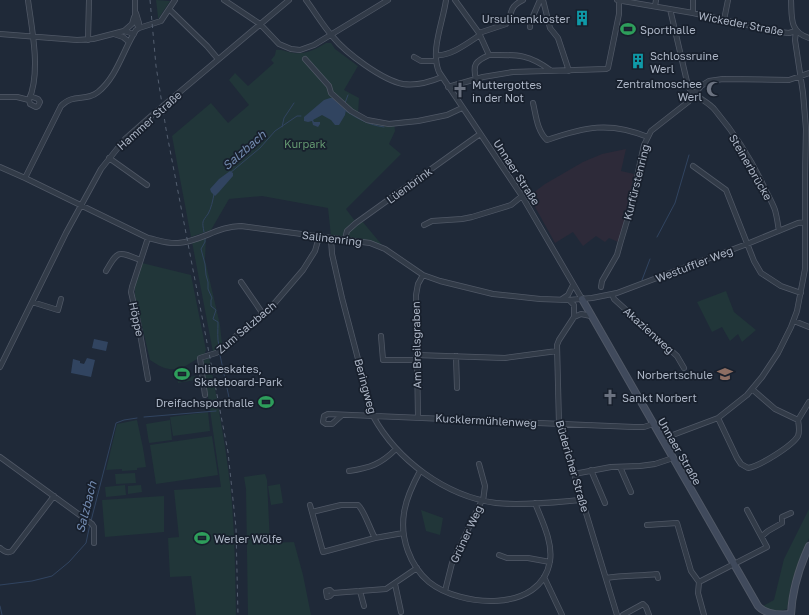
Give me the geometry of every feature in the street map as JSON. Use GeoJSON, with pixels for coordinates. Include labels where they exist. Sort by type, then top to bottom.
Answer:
{"type":"FeatureCollection","features":[{"type":"Feature","properties":{"kind":"street"},"geometry":{"type":"LineString","coordinates":[[0,97],[30,98],[35,73],[33,36],[28,0]]}},
{"type":"Feature","properties":{"kind":"street"},"geometry":{"type":"LineString","coordinates":[[88,40],[89,0]]}},
{"type":"Feature","properties":{"kind":"street"},"geometry":{"type":"LineString","coordinates":[[0,34],[88,40],[114,34],[124,31],[132,24],[135,14],[135,0]]}},
{"type":"Feature","properties":{"kind":"street"},"geometry":{"type":"LineString","coordinates":[[25,178],[62,106],[70,99],[90,97],[100,90],[110,78],[129,42],[139,28],[159,22],[175,0]]}},
{"type":"Feature","properties":{"kind":"street"},"geometry":{"type":"LineString","coordinates":[[224,0],[260,24],[279,44],[286,48],[296,50],[303,50],[311,47],[388,0]]}},
{"type":"Feature","properties":{"kind":"street","name":"Hammer Straße"},"geometry":{"type":"LineString","coordinates":[[0,367],[81,205],[101,169],[133,131],[289,0]]}},
{"type":"Feature","properties":{"kind":"street"},"geometry":{"type":"LineString","coordinates":[[306,0],[331,35],[342,47],[361,62],[376,71],[396,82],[403,84],[418,84],[434,81],[442,77]]}},
{"type":"Feature","properties":{"kind":"street"},"geometry":{"type":"LineString","coordinates":[[414,57],[421,61],[436,61],[446,0]]}},
{"type":"Feature","properties":{"kind":"street"},"geometry":{"type":"LineString","coordinates":[[455,0],[480,34],[488,55]]}},
{"type":"Feature","properties":{"kind":"street"},"geometry":{"type":"LineString","coordinates":[[436,55],[442,55],[459,48],[480,34],[506,24],[511,9],[521,0]]}},
{"type":"Feature","properties":{"kind":"street"},"geometry":{"type":"LineString","coordinates":[[530,27],[530,23],[541,0]]}},
{"type":"Feature","properties":{"kind":"street"},"geometry":{"type":"LineString","coordinates":[[541,0],[550,28],[558,38],[569,71]]}},
{"type":"Feature","properties":{"kind":"street"},"geometry":{"type":"LineString","coordinates":[[448,86],[508,73],[550,70],[604,70],[608,68],[619,14],[618,0]]}},
{"type":"Feature","properties":{"kind":"street","name":"Wickeder Straße"},"geometry":{"type":"LineString","coordinates":[[618,0],[631,1],[693,13],[784,33],[796,31],[802,36],[809,38]]}},
{"type":"Feature","properties":{"kind":"street"},"geometry":{"type":"LineString","coordinates":[[656,0],[657,7]]}},
{"type":"Feature","properties":{"kind":"street"},"geometry":{"type":"LineString","coordinates":[[657,7],[661,0]]}},
{"type":"Feature","properties":{"kind":"street"},"geometry":{"type":"LineString","coordinates":[[693,0],[693,13]]}},
{"type":"Feature","properties":{"kind":"street"},"geometry":{"type":"LineString","coordinates":[[724,20],[728,0]]}},
{"type":"Feature","properties":{"kind":"street"},"geometry":{"type":"LineString","coordinates":[[662,439],[718,418],[747,395],[778,353],[794,321],[805,268],[807,144],[801,77],[795,40],[796,31],[792,21],[791,0]]}},
{"type":"Feature","properties":{"kind":"street"},"geometry":{"type":"LineString","coordinates":[[169,9],[207,46],[218,59]]}},
{"type":"Feature","properties":{"kind":"street"},"geometry":{"type":"LineString","coordinates":[[670,9],[688,86],[694,94]]}},
{"type":"Feature","properties":{"kind":"street"},"geometry":{"type":"LineString","coordinates":[[135,14],[139,23],[139,28]]}},
{"type":"Feature","properties":{"kind":"street"},"geometry":{"type":"LineString","coordinates":[[124,31],[134,34]]}},
{"type":"Feature","properties":{"kind":"street"},"geometry":{"type":"LineString","coordinates":[[114,34],[124,37],[129,42]]}},
{"type":"Feature","properties":{"kind":"street"},"geometry":{"type":"LineString","coordinates":[[476,79],[474,68],[476,63],[488,55],[524,56],[550,70]]}},
{"type":"Feature","properties":{"kind":"street"},"geometry":{"type":"LineString","coordinates":[[305,59],[329,86],[331,92],[353,113],[367,120],[390,124],[418,121],[452,113],[462,108]]}},
{"type":"Feature","properties":{"kind":"street","name":"Unnaer Straße"},"geometry":{"type":"LineString","coordinates":[[436,61],[436,66],[442,77],[522,196],[758,606],[764,613],[792,615]]}},
{"type":"Feature","properties":{"kind":"street","name":"Kurfürstenring"},"geometry":{"type":"LineString","coordinates":[[601,287],[602,281],[617,255],[629,214],[644,145],[654,128],[679,109],[705,83],[716,79],[789,80],[809,73]]}},
{"type":"Feature","properties":{"kind":"street","name":"Steinerbrücke"},"geometry":{"type":"LineString","coordinates":[[694,94],[710,103],[745,151],[761,180],[774,209],[779,232]]}},
{"type":"Feature","properties":{"kind":"street"},"geometry":{"type":"LineString","coordinates":[[533,103],[538,125],[543,136],[547,140],[585,129],[601,127],[612,127],[628,130],[648,137]]}},
{"type":"Feature","properties":{"kind":"street","name":"Lüenbrink"},"geometry":{"type":"LineString","coordinates":[[345,239],[347,231],[480,134]]}},
{"type":"Feature","properties":{"kind":"street"},"geometry":{"type":"LineString","coordinates":[[110,158],[147,185]]}},
{"type":"Feature","properties":{"kind":"street"},"geometry":{"type":"LineString","coordinates":[[693,166],[726,190],[754,261],[761,273],[781,286],[801,293]]}},
{"type":"Feature","properties":{"kind":"street","name":"Salinenring"},"geometry":{"type":"LineString","coordinates":[[0,167],[148,238],[169,243],[179,243],[195,239],[218,230],[234,226],[345,239],[376,244],[423,275],[440,281],[493,294],[540,299],[582,299]]}},
{"type":"Feature","properties":{"kind":"street"},"geometry":{"type":"LineString","coordinates":[[424,225],[432,221],[472,217],[511,205],[522,196]]}},
{"type":"Feature","properties":{"kind":"street","name":"Westuffler Weg"},"geometry":{"type":"LineString","coordinates":[[582,299],[612,294],[779,232],[798,223],[805,222]]}},
{"type":"Feature","properties":{"kind":"street","name":"Zum Salzbach"},"geometry":{"type":"LineString","coordinates":[[205,395],[200,358],[221,350],[273,305],[303,270],[314,254],[319,237]]}},
{"type":"Feature","properties":{"kind":"street","name":"Höppe"},"geometry":{"type":"LineString","coordinates":[[148,238],[131,292],[148,379]]}},
{"type":"Feature","properties":{"kind":"street","name":"Beringweg"},"geometry":{"type":"LineString","coordinates":[[330,238],[342,298],[373,416],[396,449],[420,471],[450,489],[482,500],[513,504],[582,500]]}},
{"type":"Feature","properties":{"kind":"street"},"geometry":{"type":"LineString","coordinates":[[106,271],[117,254],[123,253],[140,260]]}},
{"type":"Feature","properties":{"kind":"street","name":"Am Breilsgraben"},"geometry":{"type":"LineString","coordinates":[[418,417],[416,295],[418,284],[423,275]]}},
{"type":"Feature","properties":{"kind":"street"},"geometry":{"type":"LineString","coordinates":[[241,282],[263,314]]}},
{"type":"Feature","properties":{"kind":"street"},"geometry":{"type":"LineString","coordinates":[[562,299],[568,295],[573,285]]}},
{"type":"Feature","properties":{"kind":"street","name":"Akazienweg"},"geometry":{"type":"LineString","coordinates":[[612,294],[614,299],[677,356],[684,368]]}},
{"type":"Feature","properties":{"kind":"street"},"geometry":{"type":"LineString","coordinates":[[32,302],[58,310],[61,299]]}},
{"type":"Feature","properties":{"kind":"street"},"geometry":{"type":"LineString","coordinates":[[569,300],[574,306],[574,317],[581,314],[591,316]]}},
{"type":"Feature","properties":{"kind":"street","name":"Büdericher Straße"},"geometry":{"type":"LineString","coordinates":[[574,317],[557,345],[559,424],[617,615]]}},
{"type":"Feature","properties":{"kind":"street"},"geometry":{"type":"LineString","coordinates":[[794,321],[809,327]]}},
{"type":"Feature","properties":{"kind":"street"},"geometry":{"type":"LineString","coordinates":[[380,336],[383,360],[456,356],[505,358],[557,351]]}},
{"type":"Feature","properties":{"kind":"street"},"geometry":{"type":"LineString","coordinates":[[456,356],[457,388]]}},
{"type":"Feature","properties":{"kind":"street"},"geometry":{"type":"LineString","coordinates":[[752,389],[775,409],[798,420]]}},
{"type":"Feature","properties":{"kind":"street"},"geometry":{"type":"LineString","coordinates":[[718,418],[727,439],[741,464],[751,468],[787,447],[797,438],[800,428],[798,420],[809,402]]}},
{"type":"Feature","properties":{"kind":"street","name":"Kucklermühlenweg"},"geometry":{"type":"LineString","coordinates":[[342,415],[634,427],[644,427],[653,424]]}},
{"type":"Feature","properties":{"kind":"street"},"geometry":{"type":"LineString","coordinates":[[349,471],[364,469],[376,465],[386,459],[396,449]]}},
{"type":"Feature","properties":{"kind":"street"},"geometry":{"type":"LineString","coordinates":[[0,457],[90,522],[94,527],[94,543]]}},
{"type":"Feature","properties":{"kind":"street"},"geometry":{"type":"LineString","coordinates":[[574,474],[620,466],[655,464],[673,458]]}},
{"type":"Feature","properties":{"kind":"street"},"geometry":{"type":"LineString","coordinates":[[479,464],[485,486],[482,500]]}},
{"type":"Feature","properties":{"kind":"street"},"geometry":{"type":"LineString","coordinates":[[620,466],[631,492]]}},
{"type":"Feature","properties":{"kind":"street"},"geometry":{"type":"LineString","coordinates":[[591,470],[605,503]]}},
{"type":"Feature","properties":{"kind":"street"},"geometry":{"type":"LineString","coordinates":[[420,471],[412,486],[406,503],[403,521],[404,533],[409,553],[423,576],[452,595],[471,599],[507,600],[523,596],[544,577],[550,562],[550,555],[548,539],[535,503]]}},
{"type":"Feature","properties":{"kind":"street"},"geometry":{"type":"LineString","coordinates":[[0,548],[9,553],[12,551],[54,496]]}},
{"type":"Feature","properties":{"kind":"street","name":"Grüner Weg"},"geometry":{"type":"LineString","coordinates":[[445,591],[452,563],[482,500]]}},
{"type":"Feature","properties":{"kind":"street"},"geometry":{"type":"LineString","coordinates":[[310,505],[323,552],[375,538],[404,533]]}},
{"type":"Feature","properties":{"kind":"street"},"geometry":{"type":"LineString","coordinates":[[312,512],[341,505],[358,505],[362,509],[375,538]]}},
{"type":"Feature","properties":{"kind":"street"},"geometry":{"type":"LineString","coordinates":[[699,582],[735,565],[767,547],[746,510]]}},
{"type":"Feature","properties":{"kind":"street"},"geometry":{"type":"LineString","coordinates":[[762,536],[782,523],[782,517],[791,513]]}},
{"type":"Feature","properties":{"kind":"street"},"geometry":{"type":"LineString","coordinates":[[647,525],[676,523],[691,571],[699,582],[698,593],[704,615]]}},
{"type":"Feature","properties":{"kind":"street"},"geometry":{"type":"LineString","coordinates":[[792,615],[795,587],[801,564],[809,546]]}},
{"type":"Feature","properties":{"kind":"street"},"geometry":{"type":"LineString","coordinates":[[499,556],[507,558],[528,558],[550,562]]}},
{"type":"Feature","properties":{"kind":"street"},"geometry":{"type":"LineString","coordinates":[[333,593],[386,589],[417,568]]}},
{"type":"Feature","properties":{"kind":"street"},"geometry":{"type":"LineString","coordinates":[[606,578],[657,574],[658,578]]}},
{"type":"Feature","properties":{"kind":"street"},"geometry":{"type":"LineString","coordinates":[[544,577],[562,615]]}},
{"type":"Feature","properties":{"kind":"street"},"geometry":{"type":"LineString","coordinates":[[395,584],[402,612]]}},
{"type":"Feature","properties":{"kind":"street"},"geometry":{"type":"LineString","coordinates":[[360,591],[364,606]]}},
{"type":"Feature","properties":{"kind":"street"},"geometry":{"type":"LineString","coordinates":[[623,615],[641,604],[646,606],[648,615]]}},
{"type":"Feature","properties":{"kind":"shaded area"},"geometry":{"type":"Polygon","coordinates":[[[626,149],[621,171],[634,174],[624,225],[618,242],[609,238],[605,242],[596,236],[583,246],[573,232],[555,243],[529,196],[545,184],[583,162],[602,154],[626,149]]]}},
{"type":"Feature","properties":{"kind":"green space"},"geometry":{"type":"Polygon","coordinates":[[[156,0],[170,1],[158,19],[158,17],[156,0]]]}},
{"type":"Feature","properties":{"kind":"green space","name":"Kurpark"},"geometry":{"type":"Polygon","coordinates":[[[326,43],[331,43],[335,49],[358,66],[344,90],[359,98],[358,114],[375,120],[394,121],[395,131],[389,144],[401,154],[346,209],[355,221],[345,230],[342,237],[331,236],[328,208],[262,196],[229,199],[211,230],[191,237],[172,136],[211,103],[228,123],[249,105],[229,80],[235,73],[248,86],[274,63],[271,60],[275,55],[276,50],[304,53],[326,43]]]}},
{"type":"Feature","properties":{"kind":"green space"},"geometry":{"type":"Polygon","coordinates":[[[362,221],[382,245],[349,238],[348,232],[362,221]]]}},
{"type":"Feature","properties":{"kind":"green space"},"geometry":{"type":"Polygon","coordinates":[[[206,237],[205,260],[220,325],[222,344],[219,349],[213,352],[192,242],[206,237]]]}},
{"type":"Feature","properties":{"kind":"green space"},"geometry":{"type":"Polygon","coordinates":[[[142,263],[191,275],[206,350],[204,355],[178,369],[166,368],[150,360],[135,296],[135,284],[142,263]]]}},
{"type":"Feature","properties":{"kind":"green space"},"geometry":{"type":"Polygon","coordinates":[[[726,291],[734,312],[756,330],[742,342],[738,334],[730,341],[722,327],[712,332],[697,302],[726,291]]]}},
{"type":"Feature","properties":{"kind":"green space"},"geometry":{"type":"Polygon","coordinates":[[[209,357],[223,436],[232,500],[236,615],[196,615],[191,576],[170,577],[168,538],[179,537],[174,490],[221,487],[203,361],[209,357]]]}},
{"type":"Feature","properties":{"kind":"green space","name":"Inlineskates, Skateboard-Park"},"geometry":{"type":"Polygon","coordinates":[[[187,370],[188,377],[195,376],[195,380],[178,383],[176,371],[187,370]]]}},
{"type":"Feature","properties":{"kind":"green space"},"geometry":{"type":"Polygon","coordinates":[[[208,412],[210,431],[173,436],[170,417],[208,412]]]}},
{"type":"Feature","properties":{"kind":"green space"},"geometry":{"type":"Polygon","coordinates":[[[137,420],[146,467],[137,468],[137,470],[106,470],[117,424],[137,420]]]}},
{"type":"Feature","properties":{"kind":"green space"},"geometry":{"type":"Polygon","coordinates":[[[170,420],[172,440],[149,443],[146,424],[170,420]]]}},
{"type":"Feature","properties":{"kind":"green space"},"geometry":{"type":"Polygon","coordinates":[[[212,436],[218,475],[156,484],[150,445],[212,436]]]}},
{"type":"Feature","properties":{"kind":"green space"},"geometry":{"type":"Polygon","coordinates":[[[135,473],[136,483],[116,484],[115,474],[135,473]]]}},
{"type":"Feature","properties":{"kind":"green space"},"geometry":{"type":"Polygon","coordinates":[[[265,474],[267,480],[270,543],[294,542],[303,575],[311,615],[248,615],[246,489],[244,477],[265,474]]]}},
{"type":"Feature","properties":{"kind":"green space"},"geometry":{"type":"Polygon","coordinates":[[[280,484],[283,503],[271,505],[268,486],[280,484]]]}},
{"type":"Feature","properties":{"kind":"green space"},"geometry":{"type":"Polygon","coordinates":[[[125,485],[126,495],[106,497],[105,487],[125,485]]]}},
{"type":"Feature","properties":{"kind":"green space"},"geometry":{"type":"Polygon","coordinates":[[[141,485],[142,492],[128,494],[128,486],[141,485]]]}},
{"type":"Feature","properties":{"kind":"green space"},"geometry":{"type":"Polygon","coordinates":[[[164,496],[164,532],[105,537],[102,500],[164,496]]]}},
{"type":"Feature","properties":{"kind":"green space"},"geometry":{"type":"Polygon","coordinates":[[[809,509],[809,538],[798,563],[791,585],[787,609],[775,611],[763,608],[763,606],[774,600],[784,559],[809,509]]]}},
{"type":"Feature","properties":{"kind":"green space"},"geometry":{"type":"Polygon","coordinates":[[[421,510],[443,518],[440,535],[426,531],[421,510]]]}},
{"type":"Feature","properties":{"kind":"water"},"geometry":{"type":"Polygon","coordinates":[[[333,98],[346,110],[345,115],[339,125],[335,125],[331,120],[322,115],[313,120],[314,122],[320,122],[318,127],[313,125],[312,121],[304,121],[304,117],[324,100],[333,98]]]}},
{"type":"Feature","properties":{"kind":"water"},"geometry":{"type":"Polygon","coordinates":[[[230,171],[233,173],[233,176],[215,196],[210,189],[219,179],[230,171]]]}},
{"type":"Feature","properties":{"kind":"water"},"geometry":{"type":"Polygon","coordinates":[[[94,339],[108,342],[106,351],[92,348],[94,339]]]}},
{"type":"Feature","properties":{"kind":"water"},"geometry":{"type":"Polygon","coordinates":[[[87,358],[95,360],[91,377],[71,373],[73,359],[84,364],[87,358]]]}},
{"type":"Feature","properties":{"kind":"waterway"},"geometry":{"type":"LineString","coordinates":[[345,103],[348,95]]}},
{"type":"Feature","properties":{"kind":"waterway","name":"Salzbach"},"geometry":{"type":"LineString","coordinates":[[282,127],[284,118],[294,103]]}},
{"type":"Feature","properties":{"kind":"waterway"},"geometry":{"type":"LineString","coordinates":[[346,111],[373,125],[384,127]]}},
{"type":"Feature","properties":{"kind":"waterway","name":"Salzbach"},"geometry":{"type":"LineString","coordinates":[[230,173],[260,148],[275,131],[297,116],[301,116]]}},
{"type":"Feature","properties":{"kind":"waterway"},"geometry":{"type":"LineString","coordinates":[[657,237],[675,203],[689,155]]}},
{"type":"Feature","properties":{"kind":"waterway","name":"Salzbach"},"geometry":{"type":"LineString","coordinates":[[204,232],[203,222],[210,210],[214,194]]}},
{"type":"Feature","properties":{"kind":"waterway","name":"Salzbach"},"geometry":{"type":"LineString","coordinates":[[205,238],[205,242],[201,249],[205,264],[208,289],[212,298],[211,306],[216,310],[213,319],[218,322],[219,346]]}},
{"type":"Feature","properties":{"kind":"waterway"},"geometry":{"type":"LineString","coordinates":[[642,280],[650,259]]}},
{"type":"Feature","properties":{"kind":"waterway","name":"Salzbach"},"geometry":{"type":"LineString","coordinates":[[220,355],[230,408]]}},
{"type":"Feature","properties":{"kind":"waterway","name":"Salzbach"},"geometry":{"type":"LineString","coordinates":[[144,417],[216,411]]}},
{"type":"Feature","properties":{"kind":"waterway","name":"Salzbach"},"geometry":{"type":"LineString","coordinates":[[91,521],[116,423],[137,418]]}},
{"type":"Feature","properties":{"kind":"waterway","name":"Salzbach"},"geometry":{"type":"LineString","coordinates":[[0,585],[32,581],[52,576],[69,562],[86,543],[90,524]]}},
{"type":"Feature","properties":{"kind":"waterway"},"geometry":{"type":"LineString","coordinates":[[0,606],[2,615]]}},
{"type":"Feature","properties":{"kind":"railway"},"geometry":{"type":"LineString","coordinates":[[150,0],[156,66],[166,129],[228,452],[236,528],[238,615]]}},
{"type":"Feature","properties":{"kind":"place","name":"Ursulinenkloster"},"geometry":{"type":"Point","coordinates":[582,18]}},
{"type":"Feature","properties":{"kind":"place","name":"Sporthalle"},"geometry":{"type":"Point","coordinates":[628,29]}},
{"type":"Feature","properties":{"kind":"place","name":"Schlossruine Werl"},"geometry":{"type":"Point","coordinates":[638,61]}},
{"type":"Feature","properties":{"kind":"place","name":"Zentralmoschee Werl"},"geometry":{"type":"Point","coordinates":[714,89]}},
{"type":"Feature","properties":{"kind":"place","name":"Muttergottes in der Not"},"geometry":{"type":"Point","coordinates":[460,90]}},
{"type":"Feature","properties":{"kind":"place","name":"Inlineskates, Skateboard-Park"},"geometry":{"type":"Point","coordinates":[182,374]}},
{"type":"Feature","properties":{"kind":"place","name":"Norbertschule"},"geometry":{"type":"Point","coordinates":[725,374]}},
{"type":"Feature","properties":{"kind":"place","name":"Sankt Norbert"},"geometry":{"type":"Point","coordinates":[610,397]}},
{"type":"Feature","properties":{"kind":"place","name":"Dreifachsporthalle"},"geometry":{"type":"Point","coordinates":[266,402]}},
{"type":"Feature","properties":{"kind":"place","name":"Werler Wölfe"},"geometry":{"type":"Point","coordinates":[202,538]}}]}
